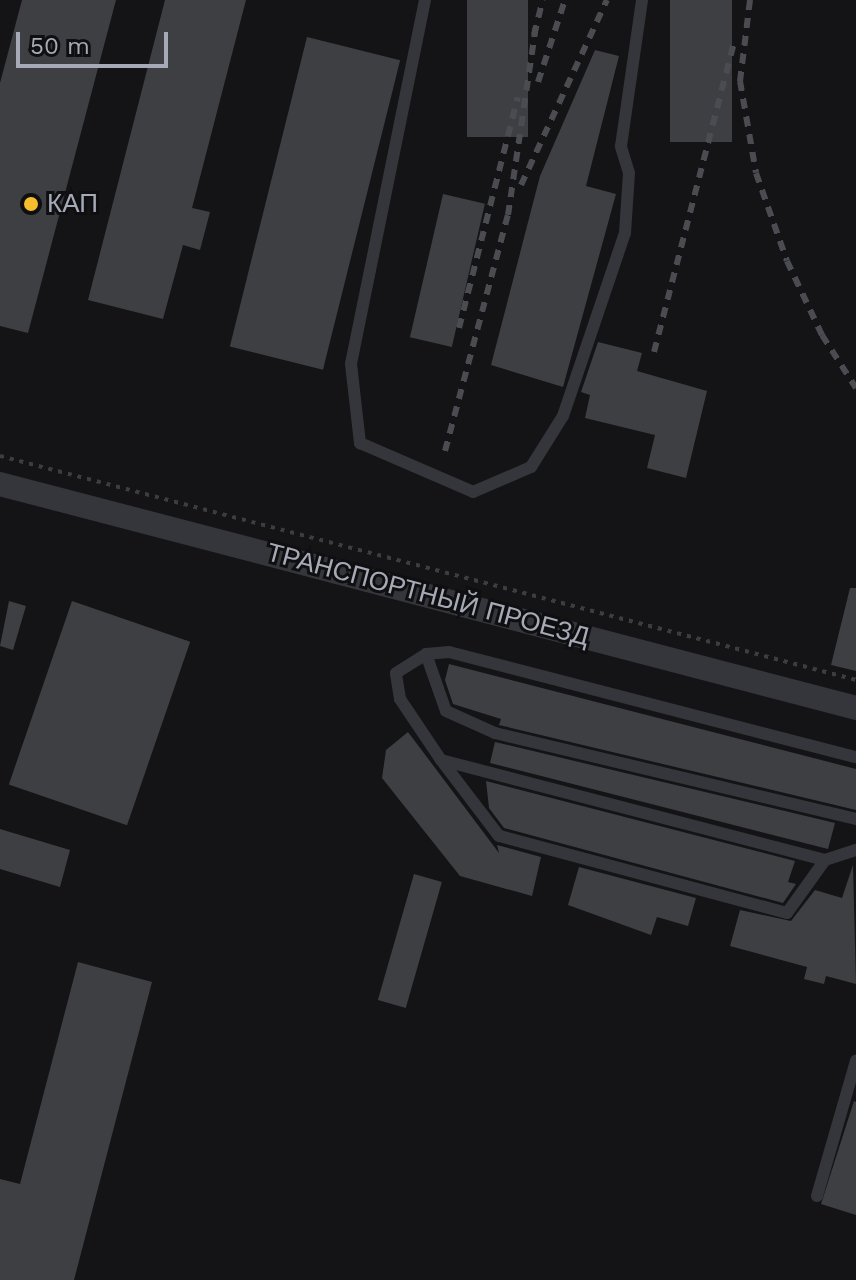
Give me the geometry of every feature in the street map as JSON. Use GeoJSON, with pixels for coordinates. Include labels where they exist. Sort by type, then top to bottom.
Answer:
{"type":"FeatureCollection","features":[{"type":"Feature","properties":{"kind":"street","name":"ТРАНСПОРТНЫЙ ПРОЕЗД"},"geometry":{"type":"LineString","coordinates":[[0,484],[856,708]]}},
{"type":"Feature","properties":{"kind":"lane"},"geometry":{"type":"LineString","coordinates":[[425,0],[351,364],[360,443],[473,492],[531,467],[563,416],[625,233],[629,173],[621,146],[642,0]]}},
{"type":"Feature","properties":{"kind":"lane"},"geometry":{"type":"LineString","coordinates":[[825,860],[787,913],[499,836],[441,760],[400,699],[396,673],[426,654],[449,652],[856,757]]}},
{"type":"Feature","properties":{"kind":"lane"},"geometry":{"type":"LineString","coordinates":[[426,654],[446,711],[495,733],[856,819]]}},
{"type":"Feature","properties":{"kind":"lane"},"geometry":{"type":"LineString","coordinates":[[441,760],[825,860],[856,850]]}},
{"type":"Feature","properties":{"kind":"lane"},"geometry":{"type":"LineString","coordinates":[[817,1196],[856,1061]]}},
{"type":"Feature","properties":{"kind":"path"},"geometry":{"type":"LineString","coordinates":[[0,456],[856,680]]}},
{"type":"Feature","properties":{"kind":"building","name":"КАП"},"geometry":{"type":"Polygon","coordinates":[[[22,0],[116,0],[28,333],[0,326],[0,83],[22,0]]]}},
{"type":"Feature","properties":{"kind":"building"},"geometry":{"type":"Polygon","coordinates":[[[165,0],[246,0],[192,208],[210,212],[200,250],[183,245],[163,319],[88,300],[165,0]]]}},
{"type":"Feature","properties":{"kind":"building"},"geometry":{"type":"Polygon","coordinates":[[[467,0],[528,0],[528,137],[467,137],[467,0]]]}},
{"type":"Feature","properties":{"kind":"building"},"geometry":{"type":"Polygon","coordinates":[[[670,0],[732,0],[732,142],[670,142],[670,0]]]}},
{"type":"Feature","properties":{"kind":"building"},"geometry":{"type":"Polygon","coordinates":[[[307,37],[400,60],[323,370],[230,347],[307,37]]]}},
{"type":"Feature","properties":{"kind":"building"},"geometry":{"type":"Polygon","coordinates":[[[595,50],[619,56],[586,186],[616,194],[563,387],[491,365],[540,176],[595,50]]]}},
{"type":"Feature","properties":{"kind":"building"},"geometry":{"type":"Polygon","coordinates":[[[443,194],[485,204],[452,347],[410,337],[443,194]]]}},
{"type":"Feature","properties":{"kind":"building"},"geometry":{"type":"Polygon","coordinates":[[[598,342],[642,353],[637,371],[707,391],[686,478],[647,468],[655,435],[585,418],[590,395],[581,392],[598,342]]]}},
{"type":"Feature","properties":{"kind":"building"},"geometry":{"type":"Polygon","coordinates":[[[850,588],[856,588],[856,671],[831,665],[850,588]]]}},
{"type":"Feature","properties":{"kind":"building"},"geometry":{"type":"Polygon","coordinates":[[[9,601],[26,606],[13,650],[0,646],[9,601]]]}},
{"type":"Feature","properties":{"kind":"building"},"geometry":{"type":"Polygon","coordinates":[[[72,601],[190,642],[127,825],[9,784],[72,601]]]}},
{"type":"Feature","properties":{"kind":"building"},"geometry":{"type":"Polygon","coordinates":[[[449,664],[856,769],[856,810],[499,725],[501,719],[453,704],[445,680],[449,664]]]}},
{"type":"Feature","properties":{"kind":"building"},"geometry":{"type":"Polygon","coordinates":[[[408,732],[499,853],[497,845],[541,857],[532,896],[460,876],[382,778],[386,750],[408,732]]]}},
{"type":"Feature","properties":{"kind":"building"},"geometry":{"type":"Polygon","coordinates":[[[495,742],[835,823],[828,849],[490,763],[495,742]]]}},
{"type":"Feature","properties":{"kind":"building"},"geometry":{"type":"Polygon","coordinates":[[[486,781],[795,861],[788,882],[796,884],[783,903],[504,828],[489,808],[486,781]]]}},
{"type":"Feature","properties":{"kind":"building"},"geometry":{"type":"Polygon","coordinates":[[[0,829],[70,850],[60,887],[0,869],[0,829]]]}},
{"type":"Feature","properties":{"kind":"building"},"geometry":{"type":"Polygon","coordinates":[[[853,865],[856,984],[826,976],[824,984],[804,979],[807,967],[730,946],[740,910],[791,921],[815,890],[842,898],[853,865]]]}},
{"type":"Feature","properties":{"kind":"building"},"geometry":{"type":"Polygon","coordinates":[[[579,867],[696,898],[688,926],[657,917],[651,935],[568,905],[579,867]]]}},
{"type":"Feature","properties":{"kind":"building"},"geometry":{"type":"Polygon","coordinates":[[[414,874],[442,882],[406,1008],[378,1000],[414,874]]]}},
{"type":"Feature","properties":{"kind":"building"},"geometry":{"type":"Polygon","coordinates":[[[78,962],[152,982],[74,1280],[0,1280],[0,1179],[20,1184],[78,962]]]}},
{"type":"Feature","properties":{"kind":"building"},"geometry":{"type":"Polygon","coordinates":[[[856,1102],[856,1215],[821,1204],[856,1102]]]}},
{"type":"Feature","properties":{"kind":"railway"},"geometry":{"type":"LineString","coordinates":[[534,35],[543,0]]}},
{"type":"Feature","properties":{"kind":"railway"},"geometry":{"type":"LineString","coordinates":[[538,82],[565,0]]}},
{"type":"Feature","properties":{"kind":"railway"},"geometry":{"type":"LineString","coordinates":[[521,185],[607,0]]}},
{"type":"Feature","properties":{"kind":"railway"},"geometry":{"type":"LineString","coordinates":[[750,0],[740,81],[756,173],[787,261],[822,335],[856,388]]}},
{"type":"Feature","properties":{"kind":"railway"},"geometry":{"type":"LineString","coordinates":[[445,451],[508,215],[536,25]]}},
{"type":"Feature","properties":{"kind":"railway"},"geometry":{"type":"LineString","coordinates":[[654,352],[735,39]]}},
{"type":"Feature","properties":{"kind":"railway"},"geometry":{"type":"LineString","coordinates":[[459,328],[518,97]]}},
{"type":"Feature","properties":{"kind":"place","name":"КАП"},"geometry":{"type":"Point","coordinates":[31,204]}}]}
